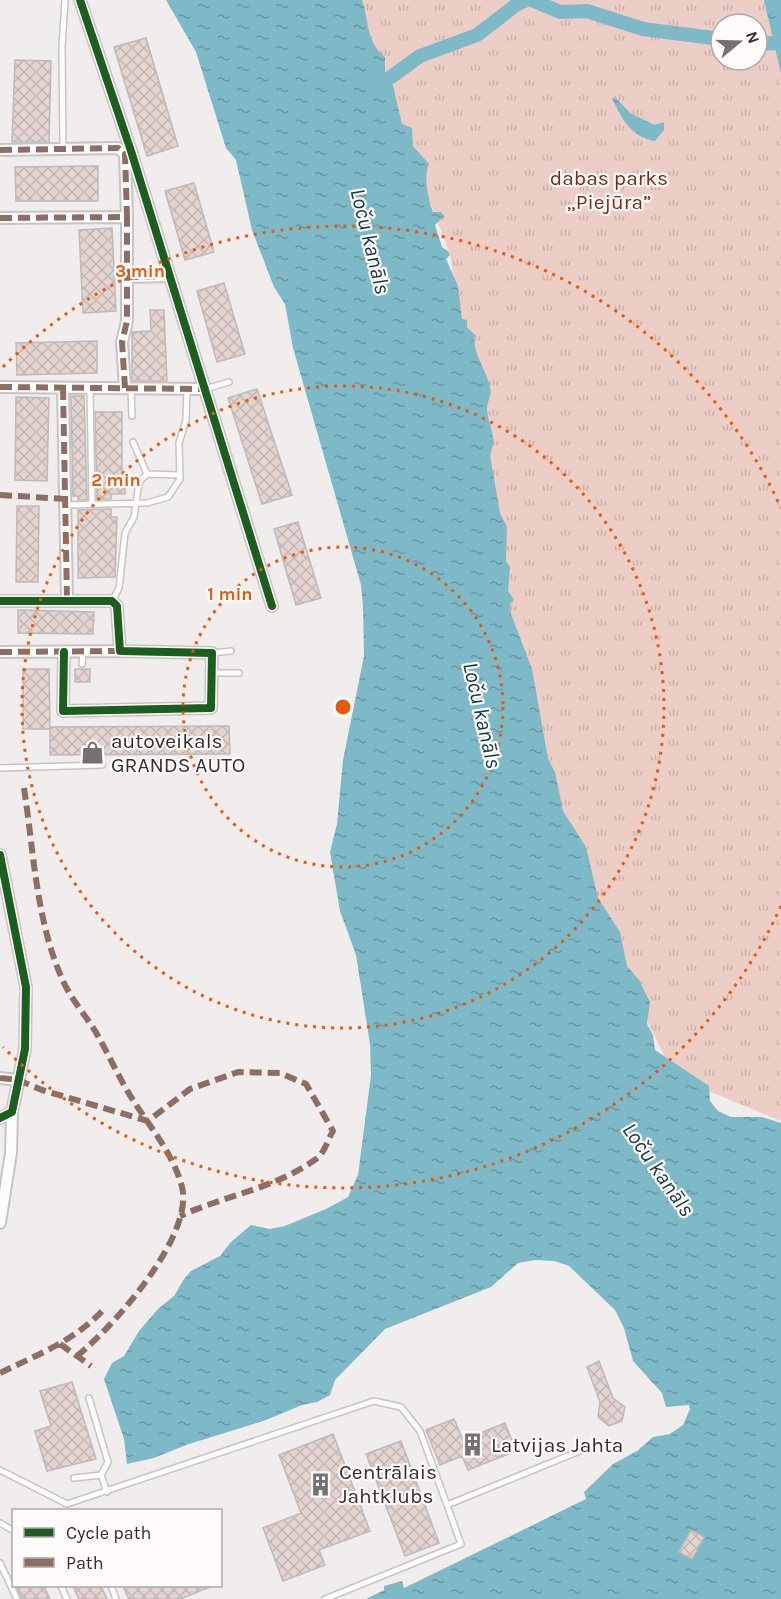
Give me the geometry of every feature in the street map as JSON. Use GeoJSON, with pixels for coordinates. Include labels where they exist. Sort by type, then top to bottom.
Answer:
{"type":"FeatureCollection","features":[{"type":"Feature","properties":{"kind":"street"},"geometry":{"type":"LineString","coordinates":[[80,0],[272,606]]}},
{"type":"Feature","properties":{"kind":"street"},"geometry":{"type":"LineString","coordinates":[[0,150],[118,148],[128,153]]}},
{"type":"Feature","properties":{"kind":"street"},"geometry":{"type":"LineString","coordinates":[[128,153],[127,321],[122,342],[128,388]]}},
{"type":"Feature","properties":{"kind":"street"},"geometry":{"type":"LineString","coordinates":[[0,218],[127,216]]}},
{"type":"Feature","properties":{"kind":"street"},"geometry":{"type":"LineString","coordinates":[[127,277],[169,276]]}},
{"type":"Feature","properties":{"kind":"street"},"geometry":{"type":"LineString","coordinates":[[0,387],[204,389]]}},
{"type":"Feature","properties":{"kind":"street"},"geometry":{"type":"LineString","coordinates":[[63,388],[66,600]]}},
{"type":"Feature","properties":{"kind":"street"},"geometry":{"type":"LineString","coordinates":[[0,601],[112,601],[117,606],[120,651]]}},
{"type":"Feature","properties":{"kind":"street"},"geometry":{"type":"LineString","coordinates":[[0,652],[120,651],[212,652],[211,708],[63,711],[64,652]]}},
{"type":"Feature","properties":{"kind":"street"},"geometry":{"type":"LineString","coordinates":[[0,855],[26,987],[25,1049],[12,1112],[11,1153],[0,1223]]}},
{"type":"Feature","properties":{"kind":"street"},"geometry":{"type":"LineString","coordinates":[[0,1078],[18,1080]]}},
{"type":"Feature","properties":{"kind":"street"},"geometry":{"type":"LineString","coordinates":[[0,1118],[12,1112]]}},
{"type":"Feature","properties":{"kind":"lane"},"geometry":{"type":"LineString","coordinates":[[63,149],[62,47],[65,0]]}},
{"type":"Feature","properties":{"kind":"lane"},"geometry":{"type":"LineString","coordinates":[[204,389],[229,382]]}},
{"type":"Feature","properties":{"kind":"lane"},"geometry":{"type":"LineString","coordinates":[[90,388],[92,504]]}},
{"type":"Feature","properties":{"kind":"lane"},"geometry":{"type":"LineString","coordinates":[[128,388],[132,416]]}},
{"type":"Feature","properties":{"kind":"lane"},"geometry":{"type":"LineString","coordinates":[[65,505],[147,504],[168,497],[180,475],[179,443],[186,420],[187,389]]}},
{"type":"Feature","properties":{"kind":"lane"},"geometry":{"type":"LineString","coordinates":[[133,442],[147,474]]}},
{"type":"Feature","properties":{"kind":"lane"},"geometry":{"type":"LineString","coordinates":[[112,601],[119,588],[125,533],[134,518],[139,482],[147,474],[180,475]]}},
{"type":"Feature","properties":{"kind":"lane"},"geometry":{"type":"LineString","coordinates":[[212,652],[231,651]]}},
{"type":"Feature","properties":{"kind":"lane"},"geometry":{"type":"LineString","coordinates":[[82,664],[83,652]]}},
{"type":"Feature","properties":{"kind":"lane"},"geometry":{"type":"LineString","coordinates":[[212,673],[239,673]]}},
{"type":"Feature","properties":{"kind":"lane"},"geometry":{"type":"LineString","coordinates":[[0,768],[102,765]]}},
{"type":"Feature","properties":{"kind":"lane"},"geometry":{"type":"LineString","coordinates":[[89,1398],[108,1462],[101,1475],[107,1492]]}},
{"type":"Feature","properties":{"kind":"lane"},"geometry":{"type":"LineString","coordinates":[[67,1504],[374,1401],[400,1407],[420,1431],[461,1544],[325,1599]]}},
{"type":"Feature","properties":{"kind":"lane"},"geometry":{"type":"LineString","coordinates":[[447,1505],[592,1446]]}},
{"type":"Feature","properties":{"kind":"lane"},"geometry":{"type":"LineString","coordinates":[[0,1470],[67,1504],[70,1509]]}},
{"type":"Feature","properties":{"kind":"lane"},"geometry":{"type":"LineString","coordinates":[[74,1478],[101,1475]]}},
{"type":"Feature","properties":{"kind":"lane"},"geometry":{"type":"LineString","coordinates":[[0,1563],[17,1599]]}},
{"type":"Feature","properties":{"kind":"green space","name":"dabas parks „Piejūra”"},"geometry":{"type":"Polygon","coordinates":[[[354,0],[781,0],[781,1121],[674,1077],[550,814],[515,677],[450,255],[354,0]]]}},
{"type":"Feature","properties":{"kind":"water","name":"Loču kanāls"},"geometry":{"type":"Polygon","coordinates":[[[166,0],[362,0],[371,38],[385,57],[385,72],[391,77],[402,124],[412,128],[413,146],[429,164],[426,181],[431,206],[433,212],[441,212],[444,216],[435,225],[442,247],[450,255],[446,259],[458,286],[462,319],[467,320],[467,327],[475,335],[477,354],[490,387],[487,409],[493,443],[490,455],[500,513],[507,527],[506,561],[510,567],[508,591],[514,600],[510,604],[511,614],[532,669],[548,759],[555,772],[563,811],[586,847],[598,898],[620,932],[627,966],[639,980],[650,1002],[647,1024],[653,1035],[655,1050],[709,1086],[710,1101],[718,1111],[731,1117],[762,1117],[781,1123],[781,1599],[366,1599],[384,1590],[384,1586],[402,1581],[404,1588],[586,1499],[584,1492],[613,1464],[637,1451],[653,1437],[670,1434],[683,1425],[690,1409],[689,1405],[666,1407],[662,1393],[633,1361],[624,1328],[615,1310],[569,1266],[554,1261],[535,1260],[518,1263],[491,1287],[385,1329],[335,1380],[330,1395],[317,1402],[302,1405],[266,1420],[186,1445],[154,1458],[127,1464],[124,1439],[104,1379],[112,1363],[124,1356],[139,1331],[158,1309],[174,1296],[191,1271],[220,1256],[231,1242],[251,1225],[270,1229],[285,1226],[348,1197],[358,1175],[371,1075],[370,1044],[356,955],[340,911],[330,852],[337,824],[343,760],[364,656],[361,585],[293,348],[285,304],[274,287],[252,230],[236,160],[226,148],[196,52],[166,0]]]}},
{"type":"Feature","properties":{"kind":"water"},"geometry":{"type":"Polygon","coordinates":[[[764,0],[781,0],[781,74],[769,22],[769,12],[767,12],[764,0]]]}},
{"type":"Feature","properties":{"kind":"water"},"geometry":{"type":"Polygon","coordinates":[[[612,98],[617,99],[630,113],[655,125],[664,122],[664,130],[655,141],[639,135],[628,126],[612,98]]]}},
{"type":"Feature","properties":{"kind":"building"},"geometry":{"type":"Polygon","coordinates":[[[146,38],[178,146],[147,156],[114,47],[146,38]]]}},
{"type":"Feature","properties":{"kind":"building"},"geometry":{"type":"Polygon","coordinates":[[[15,60],[51,61],[49,142],[12,142],[15,60]]]}},
{"type":"Feature","properties":{"kind":"building"},"geometry":{"type":"Polygon","coordinates":[[[98,166],[98,201],[16,201],[15,167],[98,166]]]}},
{"type":"Feature","properties":{"kind":"building"},"geometry":{"type":"Polygon","coordinates":[[[194,183],[214,252],[185,260],[165,191],[194,183]]]}},
{"type":"Feature","properties":{"kind":"building"},"geometry":{"type":"Polygon","coordinates":[[[112,228],[116,311],[83,313],[79,230],[112,228]]]}},
{"type":"Feature","properties":{"kind":"building"},"geometry":{"type":"Polygon","coordinates":[[[224,283],[245,354],[217,362],[197,291],[224,283]]]}},
{"type":"Feature","properties":{"kind":"building"},"geometry":{"type":"Polygon","coordinates":[[[150,310],[164,310],[167,381],[132,381],[132,332],[151,331],[150,310]]]}},
{"type":"Feature","properties":{"kind":"building"},"geometry":{"type":"Polygon","coordinates":[[[97,341],[97,373],[17,375],[16,343],[97,341]]]}},
{"type":"Feature","properties":{"kind":"building"},"geometry":{"type":"Polygon","coordinates":[[[257,389],[292,495],[262,504],[228,398],[257,389]]]}},
{"type":"Feature","properties":{"kind":"building"},"geometry":{"type":"Polygon","coordinates":[[[71,396],[84,396],[87,500],[78,500],[78,496],[73,496],[71,396]]]}},
{"type":"Feature","properties":{"kind":"building"},"geometry":{"type":"Polygon","coordinates":[[[16,397],[49,398],[47,481],[15,480],[16,397]]]}},
{"type":"Feature","properties":{"kind":"building"},"geometry":{"type":"Polygon","coordinates":[[[95,412],[122,412],[122,482],[125,482],[125,494],[111,494],[111,499],[97,499],[95,412]]]}},
{"type":"Feature","properties":{"kind":"building"},"geometry":{"type":"Polygon","coordinates":[[[17,506],[39,506],[38,582],[16,582],[17,506]]]}},
{"type":"Feature","properties":{"kind":"building"},"geometry":{"type":"Polygon","coordinates":[[[111,509],[111,517],[117,517],[115,577],[78,578],[78,510],[111,509]]]}},
{"type":"Feature","properties":{"kind":"building"},"geometry":{"type":"Polygon","coordinates":[[[298,522],[321,598],[296,605],[274,529],[298,522]]]}},
{"type":"Feature","properties":{"kind":"building"},"geometry":{"type":"Polygon","coordinates":[[[18,610],[94,612],[93,634],[18,633],[18,610]]]}},
{"type":"Feature","properties":{"kind":"building"},"geometry":{"type":"Polygon","coordinates":[[[23,669],[49,669],[50,729],[23,729],[23,669]]]}},
{"type":"Feature","properties":{"kind":"building"},"geometry":{"type":"Polygon","coordinates":[[[75,669],[90,669],[90,682],[75,682],[75,669]]]}},
{"type":"Feature","properties":{"kind":"building"},"geometry":{"type":"Polygon","coordinates":[[[229,726],[230,754],[50,755],[50,727],[229,726]]]}},
{"type":"Feature","properties":{"kind":"building"},"geometry":{"type":"Polygon","coordinates":[[[599,1361],[613,1398],[625,1407],[622,1421],[609,1426],[598,1417],[600,1402],[587,1367],[599,1361]]]}},
{"type":"Feature","properties":{"kind":"building"},"geometry":{"type":"Polygon","coordinates":[[[72,1382],[96,1459],[47,1471],[35,1431],[51,1426],[40,1391],[72,1382]]]}},
{"type":"Feature","properties":{"kind":"building","name":"Latvijas Jahta"},"geometry":{"type":"Polygon","coordinates":[[[454,1419],[463,1440],[505,1423],[516,1451],[468,1470],[462,1456],[440,1465],[426,1430],[454,1419]]]}},
{"type":"Feature","properties":{"kind":"building","name":"Centrālais Jahtklubs"},"geometry":{"type":"Polygon","coordinates":[[[333,1434],[370,1531],[319,1550],[325,1565],[283,1581],[263,1528],[301,1513],[279,1455],[333,1434]]]}},
{"type":"Feature","properties":{"kind":"building"},"geometry":{"type":"Polygon","coordinates":[[[401,1441],[439,1543],[405,1556],[366,1454],[401,1441]]]}},
{"type":"Feature","properties":{"kind":"building"},"geometry":{"type":"Polygon","coordinates":[[[691,1530],[704,1537],[692,1559],[679,1552],[691,1530]]]}},
{"type":"Feature","properties":{"kind":"building"},"geometry":{"type":"Polygon","coordinates":[[[16,1587],[44,1587],[50,1599],[22,1599],[16,1587]]]}},
{"type":"Feature","properties":{"kind":"building"},"geometry":{"type":"Polygon","coordinates":[[[73,1587],[101,1587],[107,1599],[79,1599],[73,1587]]]}},
{"type":"Feature","properties":{"kind":"building"},"geometry":{"type":"Polygon","coordinates":[[[123,1587],[210,1587],[180,1599],[129,1599],[123,1587]]]}},
{"type":"Feature","properties":{"kind":"waterway"},"geometry":{"type":"LineString","coordinates":[[375,85],[391,77],[420,56],[477,35],[526,0]]}},
{"type":"Feature","properties":{"kind":"waterway"},"geometry":{"type":"LineString","coordinates":[[532,0],[560,12],[587,11],[643,29],[709,37]]}},
{"type":"Feature","properties":{"kind":"waterway"},"geometry":{"type":"LineString","coordinates":[[769,43],[775,43]]}},
{"type":"Feature","properties":{"kind":"marked path"},"geometry":{"type":"LineString","coordinates":[[0,150],[118,148],[125,154]]}},
{"type":"Feature","properties":{"kind":"marked path"},"geometry":{"type":"LineString","coordinates":[[0,218],[127,217],[125,154],[130,152]]}},
{"type":"Feature","properties":{"kind":"marked path"},"geometry":{"type":"LineString","coordinates":[[125,388],[122,342],[127,321],[127,217]]}},
{"type":"Feature","properties":{"kind":"marked path"},"geometry":{"type":"LineString","coordinates":[[127,277],[169,276]]}},
{"type":"Feature","properties":{"kind":"marked path"},"geometry":{"type":"LineString","coordinates":[[0,387],[204,389]]}},
{"type":"Feature","properties":{"kind":"marked path"},"geometry":{"type":"LineString","coordinates":[[63,388],[67,600]]}},
{"type":"Feature","properties":{"kind":"marked path"},"geometry":{"type":"LineString","coordinates":[[0,495],[65,499]]}},
{"type":"Feature","properties":{"kind":"marked path"},"geometry":{"type":"LineString","coordinates":[[0,652],[120,651]]}},
{"type":"Feature","properties":{"kind":"marked path"},"geometry":{"type":"LineString","coordinates":[[24,788],[42,912],[47,936],[64,983],[167,1153],[182,1187],[182,1207],[176,1230],[164,1254],[130,1302],[78,1355]]}},
{"type":"Feature","properties":{"kind":"marked path"},"geometry":{"type":"LineString","coordinates":[[0,1078],[18,1080],[42,1090],[148,1121],[190,1089],[238,1072],[280,1073],[306,1084],[333,1131],[319,1157],[267,1185],[180,1216]]}},
{"type":"Feature","properties":{"kind":"marked path"},"geometry":{"type":"LineString","coordinates":[[0,1373],[69,1338],[104,1309]]}},
{"type":"Feature","properties":{"kind":"marked path"},"geometry":{"type":"LineString","coordinates":[[60,1344],[91,1366]]}},
{"type":"Feature","properties":{"kind":"cycle path"},"geometry":{"type":"LineString","coordinates":[[80,0],[131,151],[272,606]]}},
{"type":"Feature","properties":{"kind":"cycle path"},"geometry":{"type":"LineString","coordinates":[[0,601],[112,601],[117,606],[120,651],[212,653],[211,708],[63,711],[64,652]]}},
{"type":"Feature","properties":{"kind":"cycle path"},"geometry":{"type":"LineString","coordinates":[[0,855],[26,987],[25,1049],[12,1112],[0,1118]]}},
{"type":"Feature","properties":{"kind":"place","name":"autoveikals GRANDS AUTO"},"geometry":{"type":"Point","coordinates":[93,753]}},
{"type":"Feature","properties":{"kind":"place","name":"Latvijas Jahta"},"geometry":{"type":"Point","coordinates":[473,1445]}},
{"type":"Feature","properties":{"kind":"place","name":"Centrālais Jahtklubs"},"geometry":{"type":"Point","coordinates":[321,1484]}}]}
